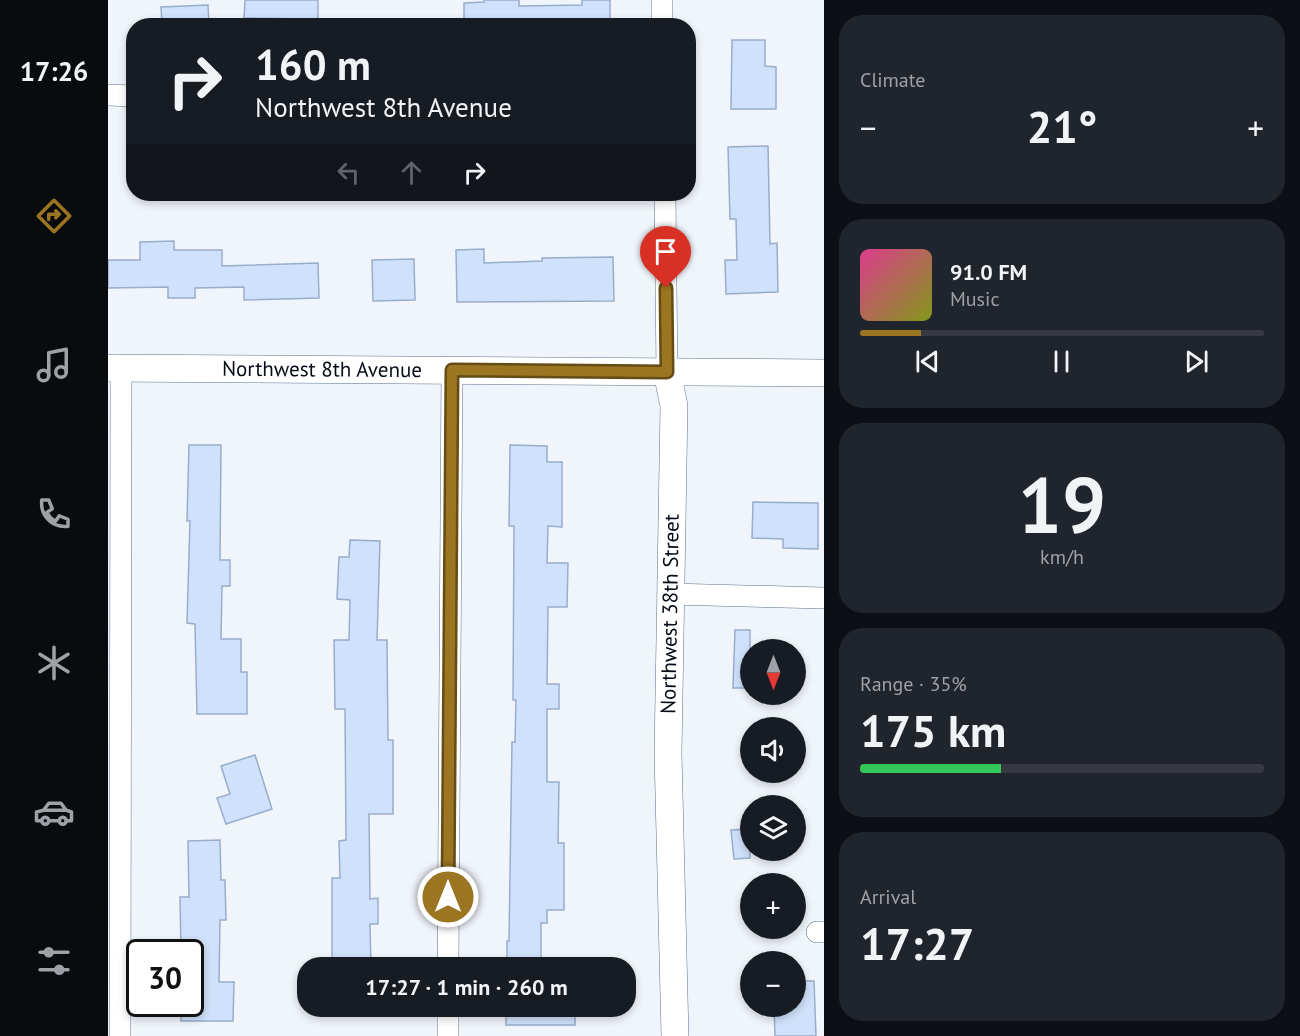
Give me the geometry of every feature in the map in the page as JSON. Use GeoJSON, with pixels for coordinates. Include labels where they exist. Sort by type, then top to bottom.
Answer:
{"type":"FeatureCollection","features":[{"type":"Feature","properties":{"kind":"street"},"geometry":{"type":"LineString","coordinates":[[662,0],[662,18]]}},
{"type":"Feature","properties":{"kind":"street"},"geometry":{"type":"LineString","coordinates":[[108,95],[126,96]]}},
{"type":"Feature","properties":{"kind":"street","name":"Northwest 38th Street"},"geometry":{"type":"LineString","coordinates":[[665,201],[667,372],[674,406],[668,753],[675,1036]]}},
{"type":"Feature","properties":{"kind":"street"},"geometry":{"type":"LineString","coordinates":[[114,368],[120,1036]]}},
{"type":"Feature","properties":{"kind":"street","name":"Northwest 8th Avenue"},"geometry":{"type":"LineString","coordinates":[[114,368],[824,373]]}},
{"type":"Feature","properties":{"kind":"street"},"geometry":{"type":"LineString","coordinates":[[448,957],[452,370]]}},
{"type":"Feature","properties":{"kind":"street"},"geometry":{"type":"LineString","coordinates":[[670,594],[824,598]]}},
{"type":"Feature","properties":{"kind":"street"},"geometry":{"type":"LineString","coordinates":[[448,1017],[448,1036]]}},
{"type":"Feature","properties":{"kind":"building"},"geometry":{"type":"Polygon","coordinates":[[[245,0],[318,0],[318,18],[244,18],[245,0]]]}},
{"type":"Feature","properties":{"kind":"building"},"geometry":{"type":"Polygon","coordinates":[[[484,0],[519,0],[519,6],[582,5],[582,0],[610,0],[610,18],[464,18],[464,3],[484,2],[484,0]]]}},
{"type":"Feature","properties":{"kind":"building"},"geometry":{"type":"Polygon","coordinates":[[[208,5],[209,18],[162,18],[161,7],[208,5]]]}},
{"type":"Feature","properties":{"kind":"building"},"geometry":{"type":"Polygon","coordinates":[[[732,40],[765,40],[765,66],[776,67],[776,109],[731,109],[732,40]]]}},
{"type":"Feature","properties":{"kind":"building"},"geometry":{"type":"Polygon","coordinates":[[[768,146],[770,244],[777,243],[778,292],[726,294],[725,260],[737,260],[736,219],[730,219],[728,147],[768,146]]]}},
{"type":"Feature","properties":{"kind":"building"},"geometry":{"type":"Polygon","coordinates":[[[174,241],[174,250],[222,250],[222,266],[318,263],[319,298],[244,300],[244,287],[195,288],[195,298],[168,298],[168,287],[108,288],[108,260],[140,260],[140,242],[174,241]]]}},
{"type":"Feature","properties":{"kind":"building"},"geometry":{"type":"Polygon","coordinates":[[[484,249],[484,263],[542,261],[542,258],[613,257],[614,301],[457,302],[456,250],[484,249]]]}},
{"type":"Feature","properties":{"kind":"building"},"geometry":{"type":"Polygon","coordinates":[[[414,259],[415,300],[373,301],[372,260],[414,259]]]}},
{"type":"Feature","properties":{"kind":"building"},"geometry":{"type":"Polygon","coordinates":[[[189,445],[221,445],[220,560],[230,560],[230,586],[222,586],[221,639],[241,639],[241,672],[247,672],[247,714],[197,714],[195,624],[187,623],[190,521],[187,521],[189,445]]]}},
{"type":"Feature","properties":{"kind":"building"},"geometry":{"type":"Polygon","coordinates":[[[510,445],[547,446],[547,462],[562,462],[562,527],[548,526],[547,563],[568,563],[567,607],[548,607],[547,684],[559,684],[559,709],[547,709],[547,782],[559,782],[558,843],[564,843],[564,910],[547,910],[547,923],[541,923],[541,957],[507,957],[512,742],[515,742],[516,700],[513,700],[514,526],[509,526],[510,445]]]}},
{"type":"Feature","properties":{"kind":"building"},"geometry":{"type":"Polygon","coordinates":[[[753,502],[818,503],[818,549],[783,548],[783,539],[752,538],[753,502]]]}},
{"type":"Feature","properties":{"kind":"building"},"geometry":{"type":"Polygon","coordinates":[[[350,540],[380,541],[377,640],[387,640],[388,740],[393,740],[393,814],[369,814],[370,899],[378,898],[378,924],[370,924],[371,957],[332,957],[332,878],[340,878],[339,841],[346,840],[345,709],[335,709],[334,640],[349,640],[350,600],[337,599],[339,557],[349,557],[350,540]]]}},
{"type":"Feature","properties":{"kind":"building"},"geometry":{"type":"Polygon","coordinates":[[[735,630],[750,630],[750,639],[740,639],[740,688],[733,688],[735,630]]]}},
{"type":"Feature","properties":{"kind":"building"},"geometry":{"type":"Polygon","coordinates":[[[255,755],[272,809],[226,824],[217,798],[230,794],[221,766],[255,755]]]}},
{"type":"Feature","properties":{"kind":"building"},"geometry":{"type":"Polygon","coordinates":[[[731,830],[740,830],[740,859],[734,859],[731,830]]]}},
{"type":"Feature","properties":{"kind":"building"},"geometry":{"type":"Polygon","coordinates":[[[220,840],[221,880],[225,880],[226,920],[220,920],[219,982],[234,982],[233,1021],[181,1021],[181,1017],[204,1017],[204,939],[181,939],[180,897],[189,897],[188,841],[220,840]]]}},
{"type":"Feature","properties":{"kind":"building"},"geometry":{"type":"Polygon","coordinates":[[[806,981],[814,981],[816,1036],[775,1036],[774,1017],[806,1017],[806,981]]]}},
{"type":"Feature","properties":{"kind":"building"},"geometry":{"type":"Polygon","coordinates":[[[506,1017],[575,1017],[575,1025],[506,1025],[506,1017]]]}},
{"type":"Feature","properties":{"kind":"route"},"geometry":{"type":"LineString","coordinates":[[448,897],[452,370],[667,372],[666,288]]}}]}
